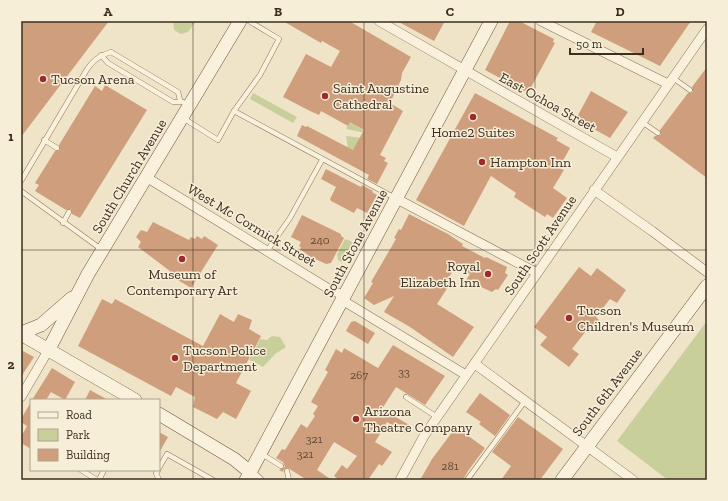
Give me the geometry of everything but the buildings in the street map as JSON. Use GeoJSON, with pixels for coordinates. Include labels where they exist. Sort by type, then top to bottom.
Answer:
{"type":"FeatureCollection","features":[{"type":"Feature","properties":{"kind":"street","name":"South Church Avenue"},"geometry":{"type":"LineString","coordinates":[[48,349],[102,250],[183,118],[185,103],[240,21]]}},
{"type":"Feature","properties":{"kind":"street","name":"East Ochoa Street"},"geometry":{"type":"LineString","coordinates":[[379,21],[454,63],[464,71],[617,157]]}},
{"type":"Feature","properties":{"kind":"street","name":"South Stone Avenue"},"geometry":{"type":"LineString","coordinates":[[252,477],[260,453],[491,21]]}},
{"type":"Feature","properties":{"kind":"street"},"geometry":{"type":"LineString","coordinates":[[541,21],[670,81]]}},
{"type":"Feature","properties":{"kind":"street","name":"South Scott Avenue"},"geometry":{"type":"LineString","coordinates":[[400,480],[422,439],[707,29]]}},
{"type":"Feature","properties":{"kind":"street","name":"West Mc Cormick Street"},"geometry":{"type":"LineString","coordinates":[[146,178],[344,298],[466,375]]}},
{"type":"Feature","properties":{"kind":"street"},"geometry":{"type":"LineString","coordinates":[[594,190],[652,230],[707,272]]}},
{"type":"Feature","properties":{"kind":"street"},"geometry":{"type":"LineString","coordinates":[[396,199],[537,272]]}},
{"type":"Feature","properties":{"kind":"street","name":"South 6th Avenue"},"geometry":{"type":"LineString","coordinates":[[562,480],[707,286]]}},
{"type":"Feature","properties":{"kind":"street"},"geometry":{"type":"LineString","coordinates":[[21,334],[41,325],[80,290]]}},
{"type":"Feature","properties":{"kind":"street"},"geometry":{"type":"LineString","coordinates":[[21,334],[133,399]]}},
{"type":"Feature","properties":{"kind":"street"},"geometry":{"type":"LineString","coordinates":[[21,396],[48,349]]}},
{"type":"Feature","properties":{"kind":"street"},"geometry":{"type":"LineString","coordinates":[[475,364],[633,480]]}},
{"type":"Feature","properties":{"kind":"street"},"geometry":{"type":"LineString","coordinates":[[160,415],[234,459],[252,477]]}},
{"type":"Feature","properties":{"kind":"lane"},"geometry":{"type":"LineString","coordinates":[[183,118],[218,140],[234,112],[260,75],[279,39],[249,21]]}},
{"type":"Feature","properties":{"kind":"lane"},"geometry":{"type":"LineString","coordinates":[[21,181],[86,71],[93,60],[101,55],[111,52],[178,92],[185,103]]}},
{"type":"Feature","properties":{"kind":"lane"},"geometry":{"type":"LineString","coordinates":[[101,55],[108,63],[173,102],[185,103]]}},
{"type":"Feature","properties":{"kind":"lane"},"geometry":{"type":"LineString","coordinates":[[670,81],[690,90]]}},
{"type":"Feature","properties":{"kind":"lane"},"geometry":{"type":"LineString","coordinates":[[234,112],[396,199]]}},
{"type":"Feature","properties":{"kind":"lane"},"geometry":{"type":"LineString","coordinates":[[642,122],[658,133]]}},
{"type":"Feature","properties":{"kind":"lane"},"geometry":{"type":"LineString","coordinates":[[44,140],[57,148]]}},
{"type":"Feature","properties":{"kind":"lane"},"geometry":{"type":"LineString","coordinates":[[267,251],[290,218],[322,160]]}},
{"type":"Feature","properties":{"kind":"lane"},"geometry":{"type":"LineString","coordinates":[[21,191],[102,250]]}},
{"type":"Feature","properties":{"kind":"lane"},"geometry":{"type":"LineString","coordinates":[[63,223],[69,212]]}},
{"type":"Feature","properties":{"kind":"lane"},"geometry":{"type":"LineString","coordinates":[[406,396],[437,417]]}},
{"type":"Feature","properties":{"kind":"lane"},"geometry":{"type":"LineString","coordinates":[[466,480],[525,400]]}},
{"type":"Feature","properties":{"kind":"lane"},"geometry":{"type":"LineString","coordinates":[[260,453],[281,466]]}},
{"type":"Feature","properties":{"kind":"lane"},"geometry":{"type":"LineString","coordinates":[[160,466],[167,454],[213,480]]}},
{"type":"Feature","properties":{"kind":"lane"},"geometry":{"type":"LineString","coordinates":[[83,471],[98,480],[103,471]]}},
{"type":"Feature","properties":{"kind":"lane"},"geometry":{"type":"LineString","coordinates":[[288,471],[289,480]]}},
{"type":"Feature","properties":{"kind":"green space"},"geometry":{"type":"Polygon","coordinates":[[[173,21],[196,21],[188,32],[181,34],[174,30],[173,21]]]}},
{"type":"Feature","properties":{"kind":"green space"},"geometry":{"type":"Polygon","coordinates":[[[253,93],[297,117],[293,123],[250,99],[253,93]]]}},
{"type":"Feature","properties":{"kind":"green space"},"geometry":{"type":"Polygon","coordinates":[[[351,119],[356,121],[355,125],[370,134],[346,129],[351,119]]]}},
{"type":"Feature","properties":{"kind":"green space"},"geometry":{"type":"Polygon","coordinates":[[[346,136],[363,138],[353,150],[348,148],[346,136]]]}},
{"type":"Feature","properties":{"kind":"green space"},"geometry":{"type":"Polygon","coordinates":[[[345,239],[353,242],[342,262],[338,260],[337,254],[345,239]]]}},
{"type":"Feature","properties":{"kind":"green space"},"geometry":{"type":"Polygon","coordinates":[[[707,321],[707,480],[668,480],[617,441],[707,321]]]}},
{"type":"Feature","properties":{"kind":"green space"},"geometry":{"type":"Polygon","coordinates":[[[272,336],[280,337],[286,347],[275,354],[263,367],[249,360],[260,339],[267,340],[272,336]]]}},
{"type":"Feature","properties":{"kind":"place","name":"Tucson Arena"},"geometry":{"type":"Point","coordinates":[43,79]}},
{"type":"Feature","properties":{"kind":"place","name":"Saint Augustine Cathedral"},"geometry":{"type":"Point","coordinates":[325,96]}},
{"type":"Feature","properties":{"kind":"place","name":"Home2 Suites"},"geometry":{"type":"Point","coordinates":[473,117]}},
{"type":"Feature","properties":{"kind":"place","name":"Hampton Inn"},"geometry":{"type":"Point","coordinates":[482,162]}},
{"type":"Feature","properties":{"kind":"place","name":"Museum of Contemporary Art"},"geometry":{"type":"Point","coordinates":[182,259]}},
{"type":"Feature","properties":{"kind":"place","name":"Royal Elizabeth Inn"},"geometry":{"type":"Point","coordinates":[488,274]}},
{"type":"Feature","properties":{"kind":"place","name":"Tucson Children's Museum"},"geometry":{"type":"Point","coordinates":[569,318]}},
{"type":"Feature","properties":{"kind":"place","name":"Tucson Police Department"},"geometry":{"type":"Point","coordinates":[175,358]}},
{"type":"Feature","properties":{"kind":"place","name":"Arizona Theatre Company"},"geometry":{"type":"Point","coordinates":[356,419]}}]}
